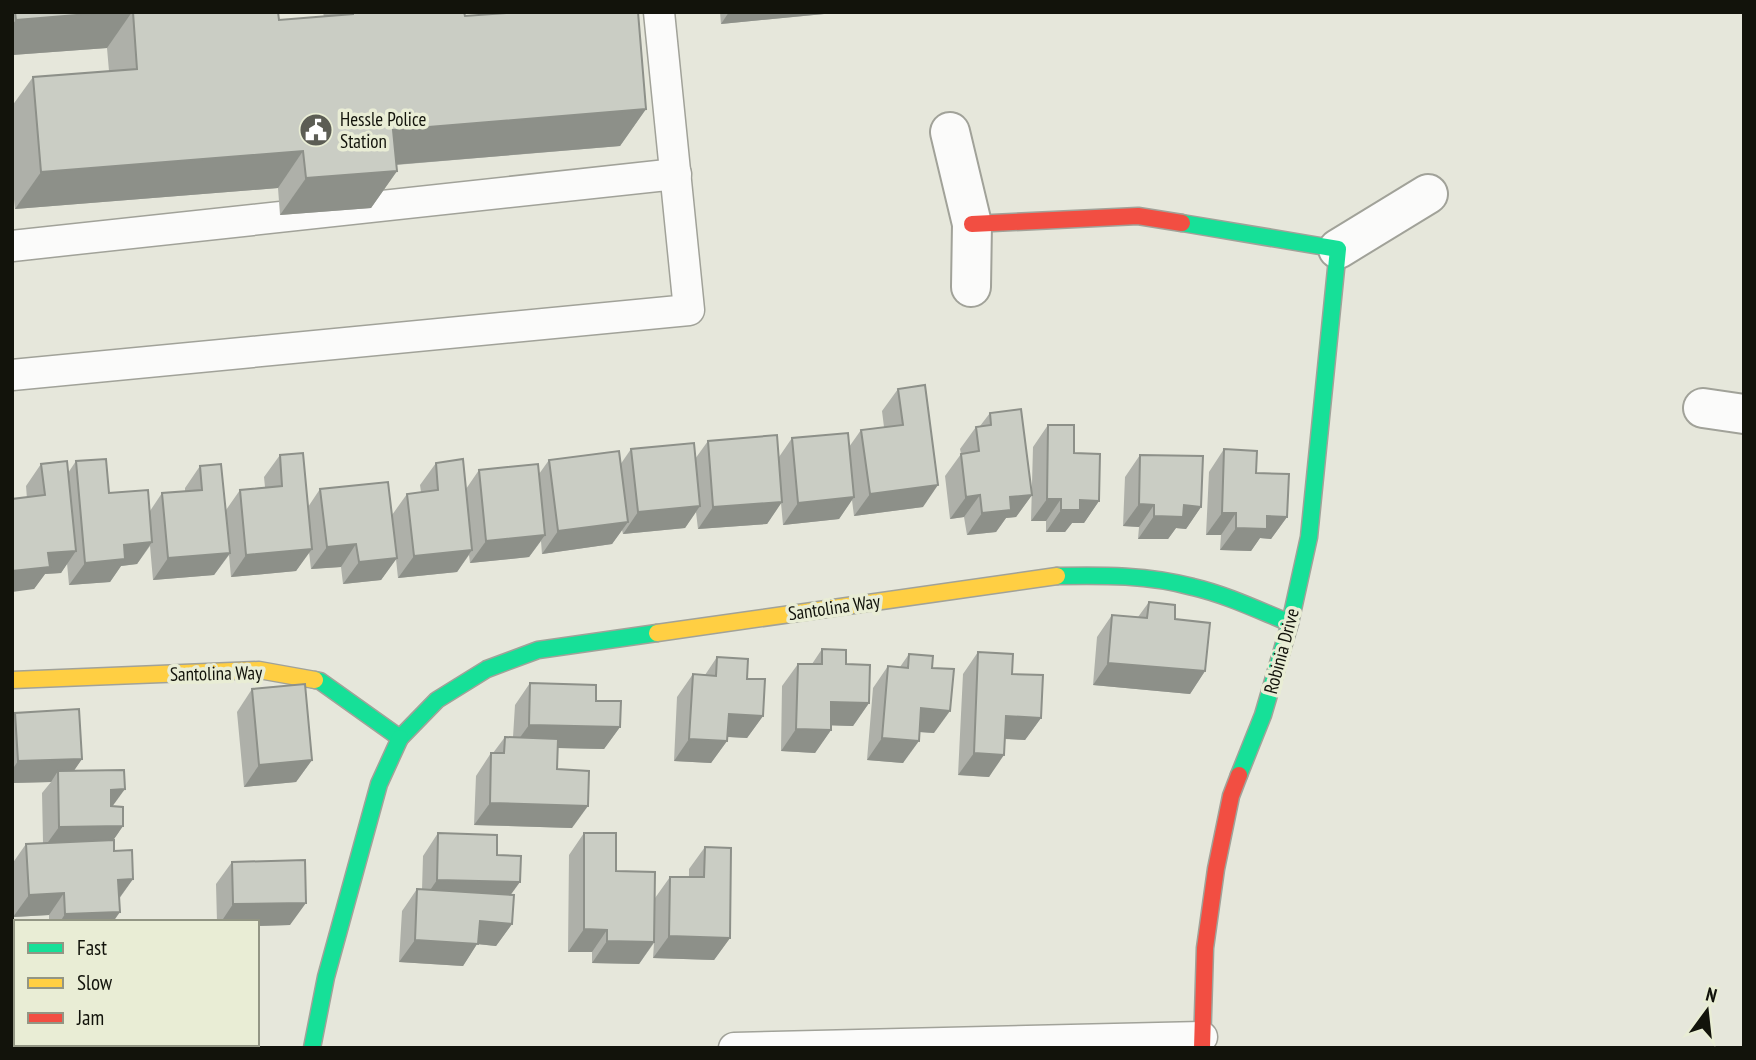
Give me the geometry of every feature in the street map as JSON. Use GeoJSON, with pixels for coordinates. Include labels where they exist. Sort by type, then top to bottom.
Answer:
{"type":"FeatureCollection","features":[{"type":"Feature","properties":{"kind":"street"},"geometry":{"type":"LineString","coordinates":[[950,132],[972,224],[971,287]]}},
{"type":"Feature","properties":{"kind":"street"},"geometry":{"type":"LineString","coordinates":[[972,224],[1138,216],[1338,249],[1428,194]]}},
{"type":"Feature","properties":{"kind":"street","name":"Robinia Drive"},"geometry":{"type":"LineString","coordinates":[[1202,1042],[1205,948],[1216,869],[1231,796],[1263,715],[1290,624],[1309,537],[1338,249]]}},
{"type":"Feature","properties":{"kind":"street"},"geometry":{"type":"LineString","coordinates":[[1703,408],[1744,414]]}},
{"type":"Feature","properties":{"kind":"street","name":"Santolina Way"},"geometry":{"type":"LineString","coordinates":[[313,1048],[326,977],[379,784],[400,738],[437,700],[487,669],[538,650],[1052,576],[1114,575],[1178,583],[1235,600],[1290,624]]}},
{"type":"Feature","properties":{"kind":"street","name":"Santolina Way"},"geometry":{"type":"LineString","coordinates":[[12,680],[259,670],[320,681],[400,738]]}},
{"type":"Feature","properties":{"kind":"lane"},"geometry":{"type":"LineString","coordinates":[[12,375],[689,310],[659,12]]}},
{"type":"Feature","properties":{"kind":"lane"},"geometry":{"type":"LineString","coordinates":[[12,246],[676,174]]}},
{"type":"Feature","properties":{"kind":"lane"},"geometry":{"type":"LineString","coordinates":[[734,1048],[1202,1042]]}},
{"type":"Feature","properties":{"kind":"building"},"geometry":{"type":"Polygon","coordinates":[[[15,12],[113,12],[16,20],[15,12]]]}},
{"type":"Feature","properties":{"kind":"building","name":"Hessle Police Station"},"geometry":{"type":"Polygon","coordinates":[[[133,12],[278,12],[279,20],[353,12],[464,12],[465,16],[520,12],[638,12],[646,109],[393,130],[397,171],[306,178],[303,151],[41,172],[33,77],[137,69],[133,12]]]}},
{"type":"Feature","properties":{"kind":"building"},"geometry":{"type":"Polygon","coordinates":[[[925,385],[938,485],[870,494],[861,430],[903,425],[898,389],[925,385]]]}},
{"type":"Feature","properties":{"kind":"building"},"geometry":{"type":"Polygon","coordinates":[[[1021,409],[1032,495],[1010,497],[1011,510],[982,513],[980,495],[966,497],[961,454],[979,451],[976,427],[991,425],[990,413],[1021,409]]]}},
{"type":"Feature","properties":{"kind":"building"},"geometry":{"type":"Polygon","coordinates":[[[1048,425],[1074,425],[1074,453],[1100,454],[1099,501],[1080,500],[1080,510],[1061,510],[1061,499],[1047,499],[1048,425]]]}},
{"type":"Feature","properties":{"kind":"building"},"geometry":{"type":"Polygon","coordinates":[[[848,433],[854,497],[798,503],[792,438],[848,433]]]}},
{"type":"Feature","properties":{"kind":"building"},"geometry":{"type":"Polygon","coordinates":[[[777,435],[782,502],[713,507],[708,441],[777,435]]]}},
{"type":"Feature","properties":{"kind":"building"},"geometry":{"type":"Polygon","coordinates":[[[694,443],[700,506],[638,512],[631,449],[694,443]]]}},
{"type":"Feature","properties":{"kind":"building"},"geometry":{"type":"Polygon","coordinates":[[[1224,449],[1257,451],[1256,473],[1289,474],[1287,517],[1267,516],[1267,529],[1236,528],[1236,513],[1222,513],[1224,449]]]}},
{"type":"Feature","properties":{"kind":"building"},"geometry":{"type":"Polygon","coordinates":[[[619,451],[628,522],[558,531],[549,460],[619,451]]]}},
{"type":"Feature","properties":{"kind":"building"},"geometry":{"type":"Polygon","coordinates":[[[303,453],[312,549],[246,555],[240,490],[282,486],[280,455],[303,453]]]}},
{"type":"Feature","properties":{"kind":"building"},"geometry":{"type":"Polygon","coordinates":[[[1140,455],[1203,456],[1201,507],[1184,505],[1183,517],[1154,516],[1154,505],[1139,504],[1140,455]]]}},
{"type":"Feature","properties":{"kind":"building"},"geometry":{"type":"Polygon","coordinates":[[[106,459],[109,493],[148,490],[152,542],[124,545],[125,559],[85,563],[76,461],[106,459]]]}},
{"type":"Feature","properties":{"kind":"building"},"geometry":{"type":"Polygon","coordinates":[[[463,459],[472,550],[414,556],[407,494],[438,490],[436,463],[463,459]]]}},
{"type":"Feature","properties":{"kind":"building"},"geometry":{"type":"Polygon","coordinates":[[[67,461],[76,551],[48,553],[50,567],[12,571],[12,499],[45,495],[41,464],[67,461]]]}},
{"type":"Feature","properties":{"kind":"building"},"geometry":{"type":"Polygon","coordinates":[[[221,464],[230,553],[168,558],[162,493],[202,490],[200,466],[221,464]]]}},
{"type":"Feature","properties":{"kind":"building"},"geometry":{"type":"Polygon","coordinates":[[[538,464],[545,535],[486,541],[479,470],[538,464]]]}},
{"type":"Feature","properties":{"kind":"building"},"geometry":{"type":"Polygon","coordinates":[[[388,482],[397,558],[359,562],[356,544],[327,547],[320,489],[388,482]]]}},
{"type":"Feature","properties":{"kind":"building"},"geometry":{"type":"Polygon","coordinates":[[[1149,602],[1175,605],[1175,619],[1210,623],[1205,671],[1108,663],[1112,615],[1147,618],[1149,602]]]}},
{"type":"Feature","properties":{"kind":"building"},"geometry":{"type":"Polygon","coordinates":[[[822,649],[846,650],[846,664],[870,665],[869,703],[831,702],[831,730],[796,729],[798,664],[822,664],[822,649]]]}},
{"type":"Feature","properties":{"kind":"building"},"geometry":{"type":"Polygon","coordinates":[[[978,652],[1013,654],[1012,674],[1043,675],[1041,718],[1006,716],[1004,755],[974,753],[978,652]]]}},
{"type":"Feature","properties":{"kind":"building"},"geometry":{"type":"Polygon","coordinates":[[[909,654],[933,656],[932,668],[954,669],[950,711],[921,708],[919,741],[882,738],[888,666],[908,668],[909,654]]]}},
{"type":"Feature","properties":{"kind":"building"},"geometry":{"type":"Polygon","coordinates":[[[717,657],[748,659],[747,679],[765,679],[763,716],[729,714],[727,741],[689,739],[693,674],[716,676],[717,657]]]}},
{"type":"Feature","properties":{"kind":"building"},"geometry":{"type":"Polygon","coordinates":[[[530,683],[596,685],[596,701],[621,701],[620,727],[529,725],[530,683]]]}},
{"type":"Feature","properties":{"kind":"building"},"geometry":{"type":"Polygon","coordinates":[[[305,684],[312,760],[259,765],[252,689],[305,684]]]}},
{"type":"Feature","properties":{"kind":"building"},"geometry":{"type":"Polygon","coordinates":[[[79,709],[82,759],[18,761],[15,713],[79,709]]]}},
{"type":"Feature","properties":{"kind":"building"},"geometry":{"type":"Polygon","coordinates":[[[505,737],[558,739],[557,769],[589,771],[588,806],[490,803],[491,753],[504,753],[505,737]]]}},
{"type":"Feature","properties":{"kind":"building"},"geometry":{"type":"Polygon","coordinates":[[[124,770],[125,789],[111,790],[111,806],[123,807],[123,826],[59,827],[58,771],[124,770]]]}},
{"type":"Feature","properties":{"kind":"building"},"geometry":{"type":"Polygon","coordinates":[[[438,833],[497,835],[497,855],[521,856],[520,882],[437,880],[438,833]]]}},
{"type":"Feature","properties":{"kind":"building"},"geometry":{"type":"Polygon","coordinates":[[[584,833],[616,833],[616,871],[655,872],[654,942],[607,941],[607,930],[584,929],[584,833]]]}},
{"type":"Feature","properties":{"kind":"building"},"geometry":{"type":"Polygon","coordinates":[[[114,840],[114,851],[132,850],[133,879],[118,880],[120,912],[65,914],[64,893],[29,895],[26,844],[114,840]]]}},
{"type":"Feature","properties":{"kind":"building"},"geometry":{"type":"Polygon","coordinates":[[[705,847],[731,848],[730,938],[669,936],[670,877],[704,877],[705,847]]]}},
{"type":"Feature","properties":{"kind":"building"},"geometry":{"type":"Polygon","coordinates":[[[305,860],[306,903],[233,904],[232,862],[305,860]]]}},
{"type":"Feature","properties":{"kind":"building"},"geometry":{"type":"Polygon","coordinates":[[[417,889],[514,895],[512,924],[480,921],[478,944],[415,940],[417,889]]]}},
{"type":"Feature","properties":{"kind":"traffic: fast"},"geometry":{"type":"LineString","coordinates":[[1182,223],[1338,249],[1309,537],[1290,623],[1263,715],[1239,775]]}},
{"type":"Feature","properties":{"kind":"traffic: fast"},"geometry":{"type":"LineString","coordinates":[[1057,576],[1126,577],[1176,583],[1218,594],[1290,623]]}},
{"type":"Feature","properties":{"kind":"traffic: fast"},"geometry":{"type":"LineString","coordinates":[[315,680],[400,738],[437,700],[487,669],[538,650],[657,633]]}},
{"type":"Feature","properties":{"kind":"traffic: fast"},"geometry":{"type":"LineString","coordinates":[[312,1048],[326,977],[379,784],[400,738]]}},
{"type":"Feature","properties":{"kind":"traffic: slow"},"geometry":{"type":"LineString","coordinates":[[657,633],[1057,576]]}},
{"type":"Feature","properties":{"kind":"traffic: slow"},"geometry":{"type":"LineString","coordinates":[[12,680],[259,670],[315,680]]}},
{"type":"Feature","properties":{"kind":"traffic: jam"},"geometry":{"type":"LineString","coordinates":[[972,224],[1138,216],[1182,223]]}},
{"type":"Feature","properties":{"kind":"traffic: jam"},"geometry":{"type":"LineString","coordinates":[[1202,1048],[1205,948],[1216,869],[1231,796],[1239,775]]}},
{"type":"Feature","properties":{"kind":"place","name":"Hessle Police Station"},"geometry":{"type":"Point","coordinates":[316,130]}}]}
